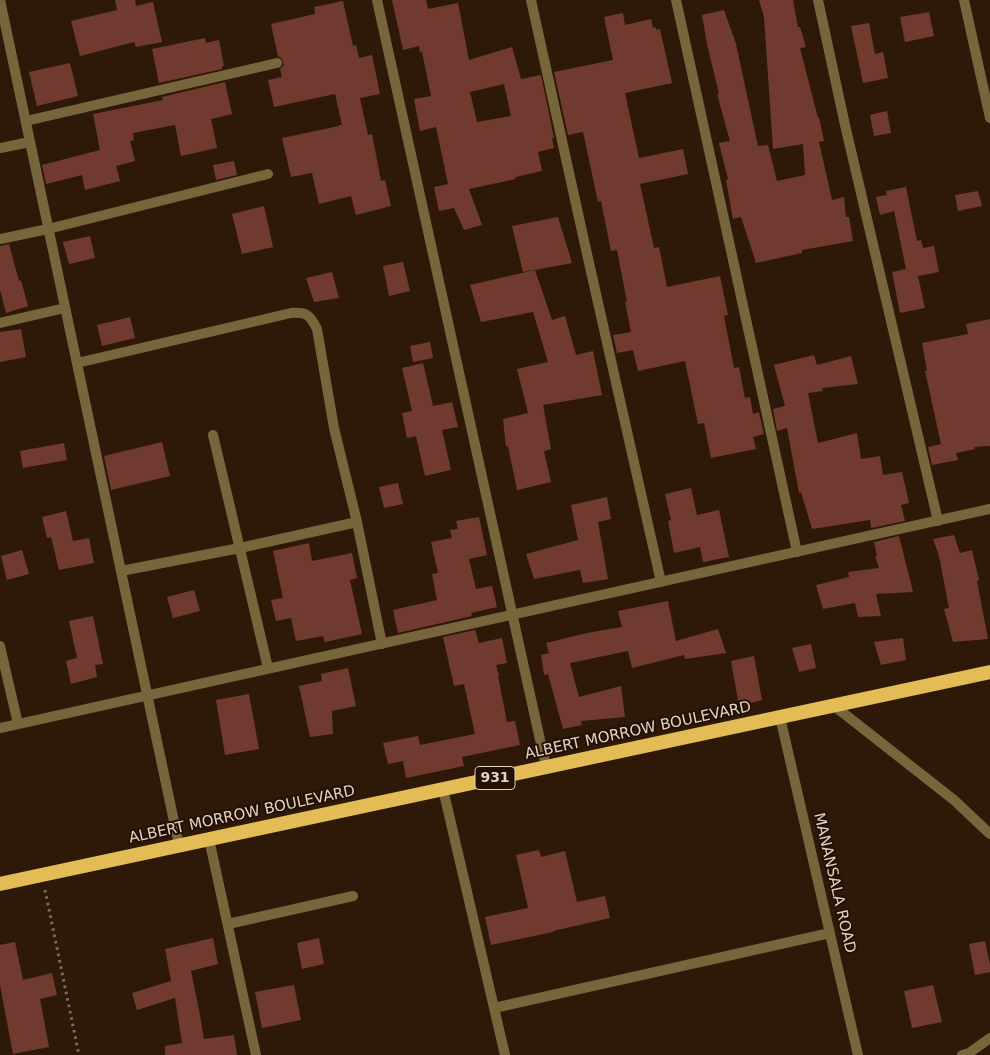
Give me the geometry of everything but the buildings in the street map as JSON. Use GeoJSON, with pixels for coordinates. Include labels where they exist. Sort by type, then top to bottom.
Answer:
{"type":"FeatureCollection","features":[{"type":"Feature","properties":{"kind":"highway","name":"ALBERT MORROW BOULEVARD"},"geometry":{"type":"LineString","coordinates":[[0,884],[990,672]]}},
{"type":"Feature","properties":{"kind":"street"},"geometry":{"type":"LineString","coordinates":[[0,0],[3,24],[26,121],[180,845]]}},
{"type":"Feature","properties":{"kind":"street"},"geometry":{"type":"LineString","coordinates":[[377,0],[546,767]]}},
{"type":"Feature","properties":{"kind":"street"},"geometry":{"type":"LineString","coordinates":[[531,0],[584,245],[661,582]]}},
{"type":"Feature","properties":{"kind":"street"},"geometry":{"type":"LineString","coordinates":[[676,0],[797,552]]}},
{"type":"Feature","properties":{"kind":"street"},"geometry":{"type":"LineString","coordinates":[[818,0],[845,125],[938,521]]}},
{"type":"Feature","properties":{"kind":"street"},"geometry":{"type":"LineString","coordinates":[[964,0],[990,118]]}},
{"type":"Feature","properties":{"kind":"street"},"geometry":{"type":"LineString","coordinates":[[26,121],[277,63]]}},
{"type":"Feature","properties":{"kind":"street"},"geometry":{"type":"LineString","coordinates":[[0,148],[30,142]]}},
{"type":"Feature","properties":{"kind":"street"},"geometry":{"type":"LineString","coordinates":[[0,239],[268,174]]}},
{"type":"Feature","properties":{"kind":"street"},"geometry":{"type":"LineString","coordinates":[[0,323],[65,308]]}},
{"type":"Feature","properties":{"kind":"street"},"geometry":{"type":"LineString","coordinates":[[77,363],[291,313],[300,312],[308,314],[313,320],[316,329],[334,428],[382,644]]}},
{"type":"Feature","properties":{"kind":"street"},"geometry":{"type":"LineString","coordinates":[[213,435],[268,668]]}},
{"type":"Feature","properties":{"kind":"street"},"geometry":{"type":"LineString","coordinates":[[0,728],[990,509]]}},
{"type":"Feature","properties":{"kind":"street"},"geometry":{"type":"LineString","coordinates":[[121,571],[240,548],[356,522]]}},
{"type":"Feature","properties":{"kind":"street"},"geometry":{"type":"LineString","coordinates":[[0,646],[18,724]]}},
{"type":"Feature","properties":{"kind":"street"},"geometry":{"type":"LineString","coordinates":[[833,705],[954,800],[990,834]]}},
{"type":"Feature","properties":{"kind":"street","name":"MANANSALA ROAD"},"geometry":{"type":"LineString","coordinates":[[780,717],[858,1055]]}},
{"type":"Feature","properties":{"kind":"street"},"geometry":{"type":"LineString","coordinates":[[443,789],[505,1055]]}},
{"type":"Feature","properties":{"kind":"street"},"geometry":{"type":"LineString","coordinates":[[209,839],[256,1055]]}},
{"type":"Feature","properties":{"kind":"street"},"geometry":{"type":"LineString","coordinates":[[228,924],[353,896]]}},
{"type":"Feature","properties":{"kind":"street"},"geometry":{"type":"LineString","coordinates":[[494,1008],[830,934]]}},
{"type":"Feature","properties":{"kind":"street"},"geometry":{"type":"LineString","coordinates":[[962,1055],[969,1053],[990,1038]]}},
{"type":"Feature","properties":{"kind":"path"},"geometry":{"type":"LineString","coordinates":[[41,875],[79,1055]]}}]}
